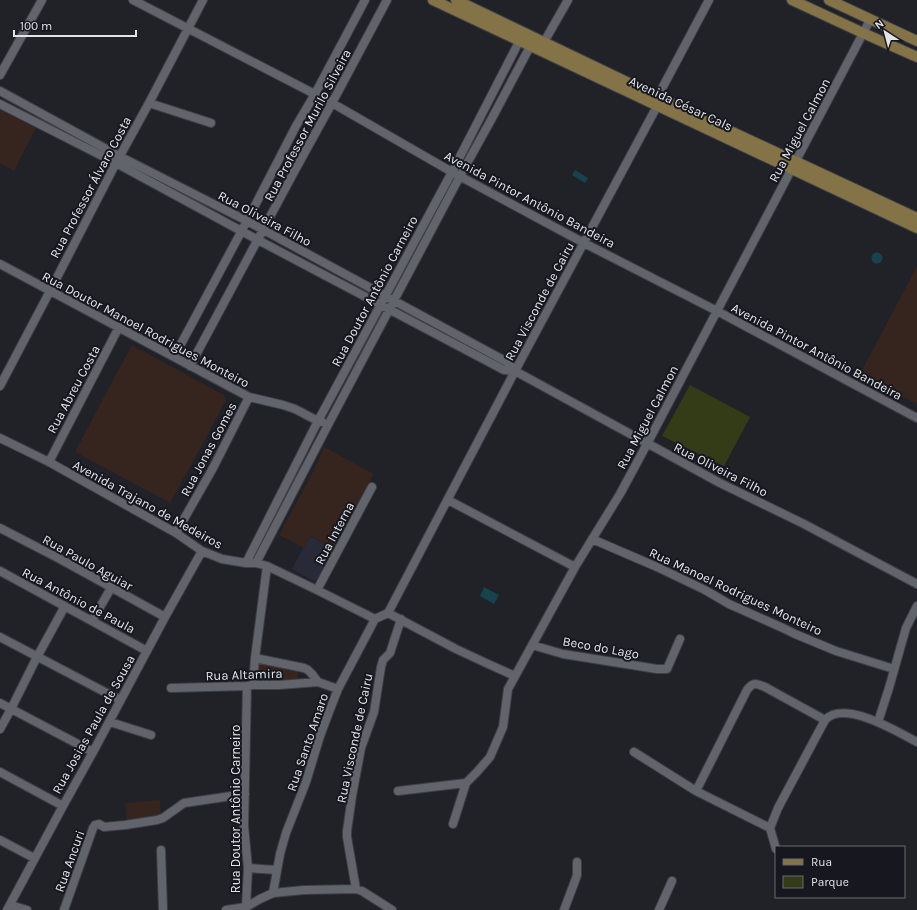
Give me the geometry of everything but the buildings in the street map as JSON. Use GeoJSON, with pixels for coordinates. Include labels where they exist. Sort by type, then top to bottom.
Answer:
{"type":"FeatureCollection","features":[{"type":"Feature","properties":{"kind":"main road","name":"Avenida César Cals"},"geometry":{"type":"LineString","coordinates":[[433,0],[537,42],[794,165],[917,218]]}},
{"type":"Feature","properties":{"kind":"main road","name":"Avenida César Cals"},"geometry":{"type":"LineString","coordinates":[[456,0],[522,36]]}},
{"type":"Feature","properties":{"kind":"main road"},"geometry":{"type":"LineString","coordinates":[[792,0],[917,57]]}},
{"type":"Feature","properties":{"kind":"main road"},"geometry":{"type":"LineString","coordinates":[[829,0],[917,41]]}},
{"type":"Feature","properties":{"kind":"main road","name":"Avenida César Cals"},"geometry":{"type":"LineString","coordinates":[[794,165],[917,228]]}},
{"type":"Feature","properties":{"kind":"street"},"geometry":{"type":"LineString","coordinates":[[0,75],[42,0]]}},
{"type":"Feature","properties":{"kind":"street","name":"Avenida Pintor Antônio Bandeira"},"geometry":{"type":"LineString","coordinates":[[133,0],[332,103],[452,172],[917,418]]}},
{"type":"Feature","properties":{"kind":"street","name":"Rua Professor Álvaro Costa"},"geometry":{"type":"LineString","coordinates":[[0,386],[117,159],[149,103],[203,0]]}},
{"type":"Feature","properties":{"kind":"street","name":"Rua Professor Murilo Silveira"},"geometry":{"type":"LineString","coordinates":[[174,357],[248,221],[296,126],[315,94],[365,0]]}},
{"type":"Feature","properties":{"kind":"street","name":"Rua Professor Murilo Silveira"},"geometry":{"type":"LineString","coordinates":[[190,366],[387,0]]}},
{"type":"Feature","properties":{"kind":"street","name":"Rua Doutor Antônio Carneiro"},"geometry":{"type":"LineString","coordinates":[[256,563],[328,423],[491,120],[537,42],[568,0]]}},
{"type":"Feature","properties":{"kind":"street","name":"Rua Visconde de Cairu"},"geometry":{"type":"LineString","coordinates":[[388,613],[584,243],[709,0]]}},
{"type":"Feature","properties":{"kind":"street","name":"Rua Miguel Calmon"},"geometry":{"type":"LineString","coordinates":[[453,824],[466,784],[490,757],[503,727],[508,689],[514,676],[575,567],[620,494],[870,20]]}},
{"type":"Feature","properties":{"kind":"street","name":"Rua Doutor Antônio Carneiro"},"geometry":{"type":"LineString","coordinates":[[246,563],[328,401],[452,172],[522,36]]}},
{"type":"Feature","properties":{"kind":"street","name":"Rua Oliveira Filho"},"geometry":{"type":"LineString","coordinates":[[0,91],[258,240],[447,341],[504,370],[515,371]]}},
{"type":"Feature","properties":{"kind":"street"},"geometry":{"type":"LineString","coordinates":[[149,103],[211,123]]}},
{"type":"Feature","properties":{"kind":"street","name":"Rua Oliveira Filho"},"geometry":{"type":"LineString","coordinates":[[0,104],[248,221],[507,362],[515,371],[647,444],[720,483],[804,524],[917,584]]}},
{"type":"Feature","properties":{"kind":"street"},"geometry":{"type":"LineString","coordinates":[[482,115],[491,120]]}},
{"type":"Feature","properties":{"kind":"street","name":"Rua Doutor Manoel Rodrigues Monteiro"},"geometry":{"type":"LineString","coordinates":[[0,264],[248,397],[283,405],[318,421],[328,423]]}},
{"type":"Feature","properties":{"kind":"street"},"geometry":{"type":"LineString","coordinates":[[416,324],[421,315]]}},
{"type":"Feature","properties":{"kind":"street","name":"Rua Abreu Costa"},"geometry":{"type":"LineString","coordinates":[[49,462],[119,328]]}},
{"type":"Feature","properties":{"kind":"street"},"geometry":{"type":"LineString","coordinates":[[447,341],[452,332]]}},
{"type":"Feature","properties":{"kind":"street"},"geometry":{"type":"LineString","coordinates":[[347,367],[356,372]]}},
{"type":"Feature","properties":{"kind":"street","name":"Rua Jonas Gomes"},"geometry":{"type":"LineString","coordinates":[[176,533],[212,468],[248,397]]}},
{"type":"Feature","properties":{"kind":"street"},"geometry":{"type":"LineString","coordinates":[[328,401],[338,406]]}},
{"type":"Feature","properties":{"kind":"street","name":"Avenida Trajano de Medeiros"},"geometry":{"type":"LineString","coordinates":[[0,438],[49,462],[176,533],[202,551],[222,559],[256,563],[267,566],[376,619]]}},
{"type":"Feature","properties":{"kind":"street","name":"Rua Interna"},"geometry":{"type":"LineString","coordinates":[[318,590],[372,487]]}},
{"type":"Feature","properties":{"kind":"street"},"geometry":{"type":"LineString","coordinates":[[448,500],[575,567]]}},
{"type":"Feature","properties":{"kind":"street","name":"Rua Paulo Aguiar"},"geometry":{"type":"LineString","coordinates":[[0,528],[60,559],[165,617]]}},
{"type":"Feature","properties":{"kind":"street","name":"Rua Manoel Rodrigues Monteiro"},"geometry":{"type":"LineString","coordinates":[[592,539],[657,567],[730,604],[795,634],[836,651],[894,669]]}},
{"type":"Feature","properties":{"kind":"street","name":"Rua Josias Paula de Sousa"},"geometry":{"type":"LineString","coordinates":[[7,908],[62,806],[110,722],[120,700],[202,551]]}},
{"type":"Feature","properties":{"kind":"street","name":"Rua Doutor Antônio Carneiro"},"geometry":{"type":"LineString","coordinates":[[246,908],[248,868],[244,826],[250,686],[267,566]]}},
{"type":"Feature","properties":{"kind":"street","name":"Rua Antônio de Paula"},"geometry":{"type":"LineString","coordinates":[[0,571],[147,651]]}},
{"type":"Feature","properties":{"kind":"street"},"geometry":{"type":"LineString","coordinates":[[92,621],[111,588]]}},
{"type":"Feature","properties":{"kind":"street"},"geometry":{"type":"LineString","coordinates":[[0,729],[65,606]]}},
{"type":"Feature","properties":{"kind":"street"},"geometry":{"type":"LineString","coordinates":[[878,722],[906,628],[917,606]]}},
{"type":"Feature","properties":{"kind":"street"},"geometry":{"type":"LineString","coordinates":[[376,619],[388,613],[462,652],[514,676]]}},
{"type":"Feature","properties":{"kind":"street","name":"Rua Santo Amaro"},"geometry":{"type":"LineString","coordinates":[[273,893],[280,854],[286,833],[306,782],[320,736],[338,689],[376,619]]}},
{"type":"Feature","properties":{"kind":"street","name":"Rua Visconde de Cairu"},"geometry":{"type":"LineString","coordinates":[[356,889],[347,831],[352,796],[361,748],[374,712],[381,667],[383,660],[390,653],[401,619]]}},
{"type":"Feature","properties":{"kind":"street"},"geometry":{"type":"LineString","coordinates":[[0,637],[120,700]]}},
{"type":"Feature","properties":{"kind":"street","name":"Beco do Lago"},"geometry":{"type":"LineString","coordinates":[[532,645],[563,654],[657,669],[668,669],[680,639]]}},
{"type":"Feature","properties":{"kind":"street"},"geometry":{"type":"LineString","coordinates":[[255,658],[304,668],[308,670],[318,682],[338,689]]}},
{"type":"Feature","properties":{"kind":"street","name":"Rua Altamira"},"geometry":{"type":"LineString","coordinates":[[171,688],[279,685],[318,682]]}},
{"type":"Feature","properties":{"kind":"street"},"geometry":{"type":"LineString","coordinates":[[696,791],[747,690],[754,684],[759,684],[765,687],[825,720]]}},
{"type":"Feature","properties":{"kind":"street"},"geometry":{"type":"LineString","coordinates":[[0,703],[93,752]]}},
{"type":"Feature","properties":{"kind":"street"},"geometry":{"type":"LineString","coordinates":[[775,846],[770,828],[778,808],[825,720],[829,716],[845,713],[878,722],[917,742]]}},
{"type":"Feature","properties":{"kind":"street"},"geometry":{"type":"LineString","coordinates":[[110,722],[151,734]]}},
{"type":"Feature","properties":{"kind":"street"},"geometry":{"type":"LineString","coordinates":[[634,752],[696,791],[770,828]]}},
{"type":"Feature","properties":{"kind":"street"},"geometry":{"type":"LineString","coordinates":[[0,772],[62,806]]}},
{"type":"Feature","properties":{"kind":"street"},"geometry":{"type":"LineString","coordinates":[[398,792],[466,784]]}},
{"type":"Feature","properties":{"kind":"street","name":"Rua Ancuri"},"geometry":{"type":"LineString","coordinates":[[64,910],[96,825],[99,824],[104,827],[156,820],[163,818],[184,803],[245,794]]}},
{"type":"Feature","properties":{"kind":"street"},"geometry":{"type":"LineString","coordinates":[[0,840],[34,858]]}},
{"type":"Feature","properties":{"kind":"street"},"geometry":{"type":"LineString","coordinates":[[161,850],[163,910]]}},
{"type":"Feature","properties":{"kind":"street"},"geometry":{"type":"LineString","coordinates":[[564,910],[577,875],[577,862]]}},
{"type":"Feature","properties":{"kind":"street"},"geometry":{"type":"LineString","coordinates":[[248,868],[277,870]]}},
{"type":"Feature","properties":{"kind":"street"},"geometry":{"type":"LineString","coordinates":[[659,910],[672,881]]}},
{"type":"Feature","properties":{"kind":"street"},"geometry":{"type":"LineString","coordinates":[[226,910],[246,908],[273,893],[304,890],[356,889],[362,891],[392,910]]}},
{"type":"Feature","properties":{"kind":"street"},"geometry":{"type":"LineString","coordinates":[[0,907],[27,910]]}},
{"type":"Feature","properties":{"kind":"shaded area"},"geometry":{"type":"Polygon","coordinates":[[[0,109],[36,128],[14,171],[0,163],[0,109]]]}},
{"type":"Feature","properties":{"kind":"shaded area"},"geometry":{"type":"Polygon","coordinates":[[[917,266],[917,404],[860,374],[917,266]]]}},
{"type":"Feature","properties":{"kind":"shaded area"},"geometry":{"type":"Polygon","coordinates":[[[132,345],[224,395],[226,400],[170,503],[77,453],[76,450],[132,345]]]}},
{"type":"Feature","properties":{"kind":"shaded area"},"geometry":{"type":"Polygon","coordinates":[[[324,447],[374,474],[334,549],[311,536],[304,548],[279,535],[314,470],[324,447]]]}},
{"type":"Feature","properties":{"kind":"shaded area"},"geometry":{"type":"Polygon","coordinates":[[[310,536],[334,549],[318,579],[314,581],[292,569],[310,536]]]}},
{"type":"Feature","properties":{"kind":"shaded area"},"geometry":{"type":"Polygon","coordinates":[[[256,661],[299,668],[297,682],[255,675],[256,661]]]}},
{"type":"Feature","properties":{"kind":"shaded area"},"geometry":{"type":"Polygon","coordinates":[[[160,800],[161,818],[127,821],[125,803],[160,800]]]}},
{"type":"Feature","properties":{"kind":"green space"},"geometry":{"type":"Polygon","coordinates":[[[690,385],[750,417],[724,466],[662,436],[690,385]]]}},
{"type":"Feature","properties":{"kind":"water"},"geometry":{"type":"Polygon","coordinates":[[[575,170],[588,178],[585,183],[572,175],[575,170]]]}},
{"type":"Feature","properties":{"kind":"water"},"geometry":{"type":"Polygon","coordinates":[[[875,253],[879,253],[881,254],[881,262],[875,263],[872,260],[872,256],[875,253]]]}},
{"type":"Feature","properties":{"kind":"water"},"geometry":{"type":"Polygon","coordinates":[[[484,587],[499,595],[494,604],[480,596],[484,587]]]}}]}
